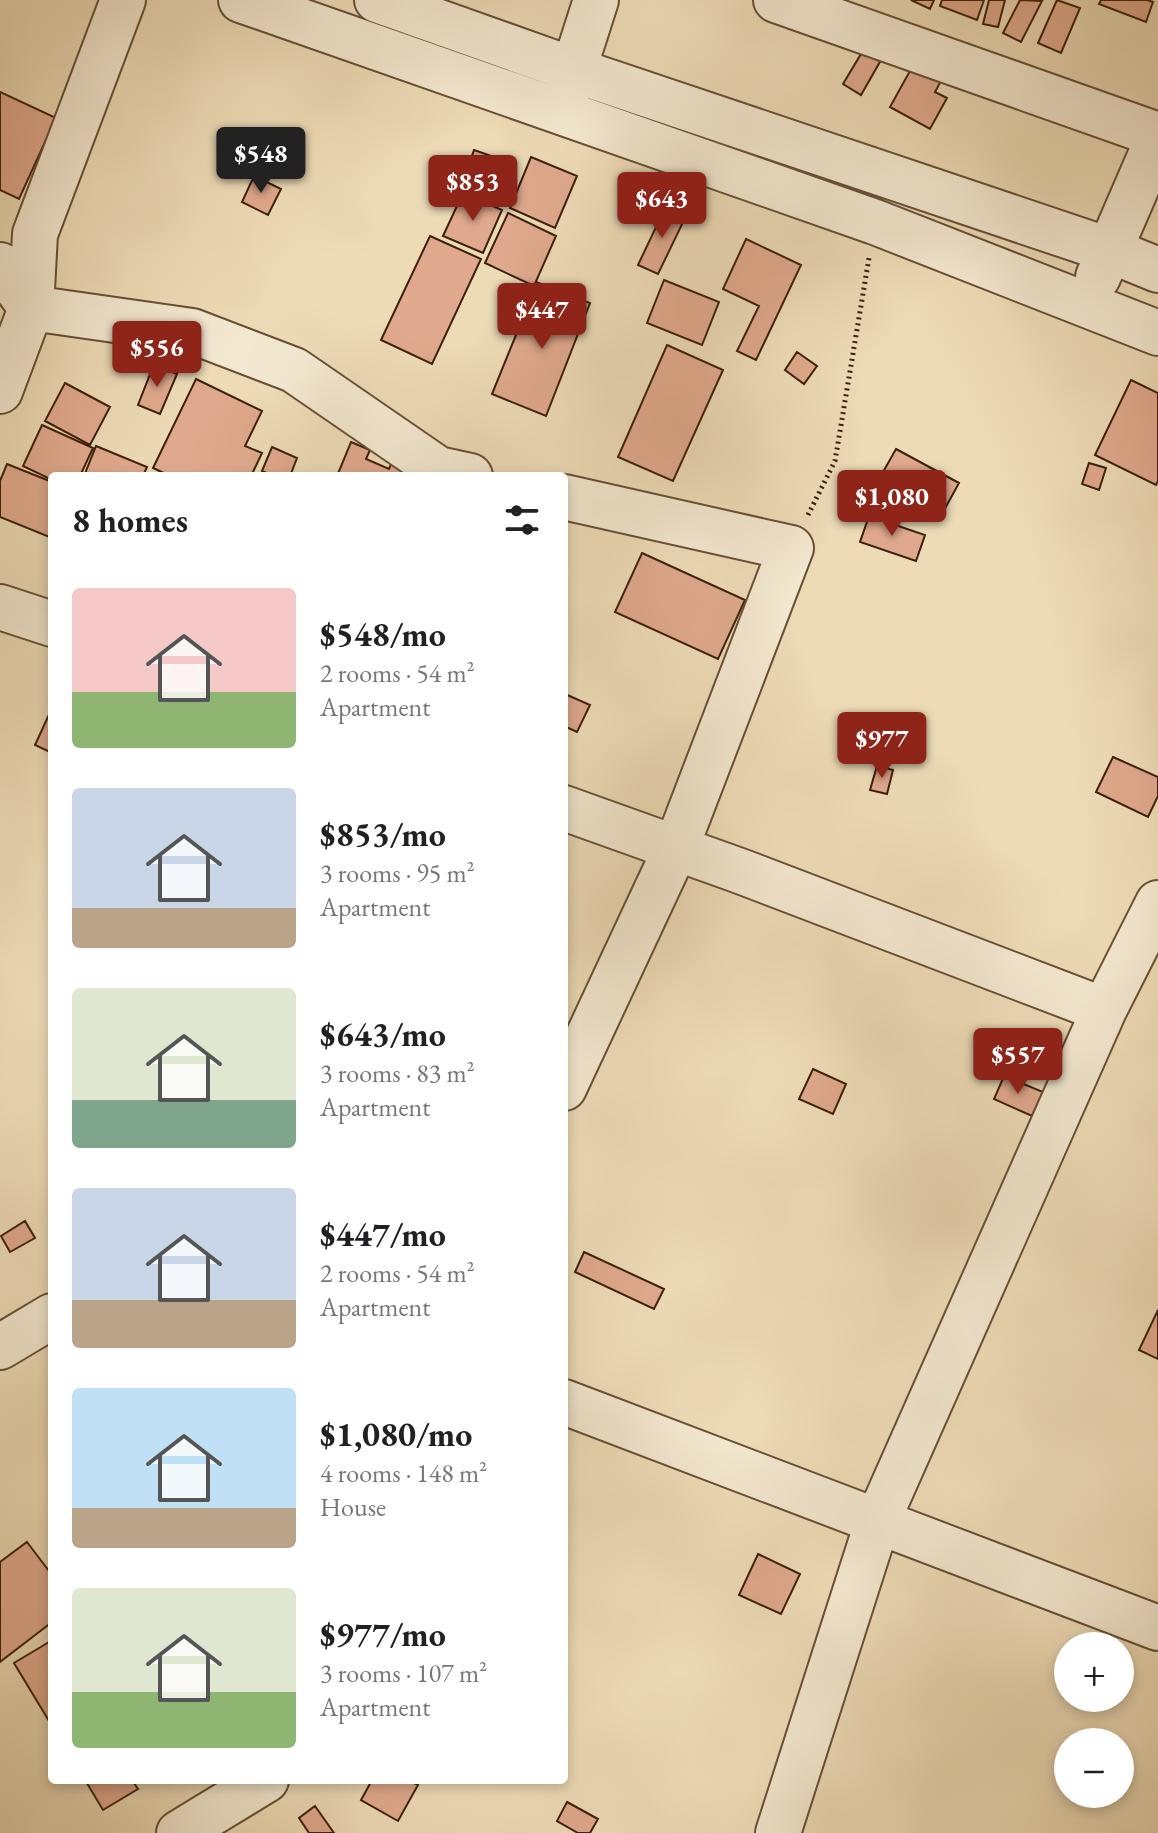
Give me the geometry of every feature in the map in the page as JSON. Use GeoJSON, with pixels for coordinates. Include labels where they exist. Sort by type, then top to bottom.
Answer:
{"type":"FeatureCollection","features":[{"type":"Feature","properties":{"kind":"street"},"geometry":{"type":"LineString","coordinates":[[0,391],[31,308],[35,234],[123,0]]}},
{"type":"Feature","properties":{"kind":"street"},"geometry":{"type":"LineString","coordinates":[[241,0],[875,222],[1158,333]]}},
{"type":"Feature","properties":{"kind":"street"},"geometry":{"type":"LineString","coordinates":[[561,112],[596,0]]}},
{"type":"Feature","properties":{"kind":"street"},"geometry":{"type":"LineString","coordinates":[[776,0],[1158,137],[1087,306]]}},
{"type":"Feature","properties":{"kind":"street"},"geometry":{"type":"LineString","coordinates":[[399,3],[476,17],[574,70],[1109,250],[1158,270]]}},
{"type":"Feature","properties":{"kind":"street"},"geometry":{"type":"LineString","coordinates":[[0,265],[31,308],[192,331],[294,370],[438,469],[452,472]]}},
{"type":"Feature","properties":{"kind":"street"},"geometry":{"type":"LineString","coordinates":[[568,498],[791,548],[676,848],[568,1079]]}},
{"type":"Feature","properties":{"kind":"street"},"geometry":{"type":"LineString","coordinates":[[0,607],[48,623]]}},
{"type":"Feature","properties":{"kind":"street"},"geometry":{"type":"LineString","coordinates":[[568,809],[1104,1010]]}},
{"type":"Feature","properties":{"kind":"street"},"geometry":{"type":"LineString","coordinates":[[778,1833],[878,1520],[1104,1010],[1158,903]]}},
{"type":"Feature","properties":{"kind":"street"},"geometry":{"type":"LineString","coordinates":[[0,1347],[48,1318]]}},
{"type":"Feature","properties":{"kind":"street"},"geometry":{"type":"LineString","coordinates":[[568,1404],[1158,1628]]}},
{"type":"Feature","properties":{"kind":"street"},"geometry":{"type":"LineString","coordinates":[[179,1833],[259,1784]]}},
{"type":"Feature","properties":{"kind":"path"},"geometry":{"type":"LineString","coordinates":[[791,548],[835,461],[875,222]]}},
{"type":"Feature","properties":{"kind":"building"},"geometry":{"type":"Polygon","coordinates":[[[911,0],[934,0],[930,9],[911,0]]]}},
{"type":"Feature","properties":{"kind":"building"},"geometry":{"type":"Polygon","coordinates":[[[942,0],[984,0],[977,20],[940,6],[942,0]]]}},
{"type":"Feature","properties":{"kind":"building"},"geometry":{"type":"Polygon","coordinates":[[[989,0],[1005,0],[998,27],[983,24],[989,0]]]}},
{"type":"Feature","properties":{"kind":"building"},"geometry":{"type":"Polygon","coordinates":[[[1020,0],[1042,1],[1021,42],[1003,33],[1020,0]]]}},
{"type":"Feature","properties":{"kind":"building"},"geometry":{"type":"Polygon","coordinates":[[[1057,0],[1080,8],[1061,53],[1038,43],[1057,0]]]}},
{"type":"Feature","properties":{"kind":"building"},"geometry":{"type":"Polygon","coordinates":[[[1101,0],[1153,2],[1146,22],[1099,4],[1101,0]]]}},
{"type":"Feature","properties":{"kind":"building"},"geometry":{"type":"Polygon","coordinates":[[[864,49],[881,60],[861,95],[843,84],[864,49]]]}},
{"type":"Feature","properties":{"kind":"building"},"geometry":{"type":"Polygon","coordinates":[[[922,49],[950,64],[935,92],[947,98],[930,129],[890,107],[922,49]]]}},
{"type":"Feature","properties":{"kind":"building"},"geometry":{"type":"Polygon","coordinates":[[[0,92],[56,118],[19,199],[0,190],[0,92]]]}},
{"type":"Feature","properties":{"kind":"building"},"geometry":{"type":"Polygon","coordinates":[[[474,150],[500,159],[486,198],[460,190],[474,150]]]}},
{"type":"Feature","properties":{"kind":"building"},"geometry":{"type":"Polygon","coordinates":[[[531,157],[577,176],[555,228],[510,208],[531,157]]]}},
{"type":"Feature","properties":{"kind":"building"},"geometry":{"type":"Polygon","coordinates":[[[254,176],[281,189],[268,215],[242,202],[254,176]]]}},
{"type":"Feature","properties":{"kind":"building"},"geometry":{"type":"Polygon","coordinates":[[[463,193],[502,210],[483,253],[443,236],[463,193]]]}},
{"type":"Feature","properties":{"kind":"building"},"geometry":{"type":"Polygon","coordinates":[[[666,206],[686,216],[658,274],[638,265],[666,206]]]}},
{"type":"Feature","properties":{"kind":"building"},"geometry":{"type":"Polygon","coordinates":[[[508,213],[556,236],[534,286],[485,263],[508,213]]]}},
{"type":"Feature","properties":{"kind":"building"},"geometry":{"type":"Polygon","coordinates":[[[430,236],[481,259],[432,364],[381,340],[430,236]]]}},
{"type":"Feature","properties":{"kind":"building"},"geometry":{"type":"Polygon","coordinates":[[[746,239],[801,265],[756,360],[737,351],[759,306],[723,289],[746,239]]]}},
{"type":"Feature","properties":{"kind":"building"},"geometry":{"type":"Polygon","coordinates":[[[664,280],[719,302],[702,345],[647,323],[664,280]]]}},
{"type":"Feature","properties":{"kind":"building"},"geometry":{"type":"Polygon","coordinates":[[[536,282],[590,303],[546,416],[492,394],[520,325],[536,331],[544,309],[529,302],[536,282]]]}},
{"type":"Feature","properties":{"kind":"building"},"geometry":{"type":"Polygon","coordinates":[[[667,345],[723,370],[673,481],[618,457],[667,345]]]}},
{"type":"Feature","properties":{"kind":"building"},"geometry":{"type":"Polygon","coordinates":[[[797,352],[817,366],[804,384],[785,370],[797,352]]]}},
{"type":"Feature","properties":{"kind":"building"},"geometry":{"type":"Polygon","coordinates":[[[154,364],[177,374],[160,414],[138,405],[154,364]]]}},
{"type":"Feature","properties":{"kind":"building"},"geometry":{"type":"Polygon","coordinates":[[[196,379],[262,411],[245,446],[262,453],[253,472],[162,472],[153,468],[196,379]]]}},
{"type":"Feature","properties":{"kind":"building"},"geometry":{"type":"Polygon","coordinates":[[[1131,380],[1158,393],[1156,485],[1095,455],[1131,380]]]}},
{"type":"Feature","properties":{"kind":"building"},"geometry":{"type":"Polygon","coordinates":[[[65,383],[110,407],[90,445],[45,421],[65,383]]]}},
{"type":"Feature","properties":{"kind":"building"},"geometry":{"type":"Polygon","coordinates":[[[42,425],[93,448],[82,472],[48,472],[48,478],[23,466],[42,425]]]}},
{"type":"Feature","properties":{"kind":"building"},"geometry":{"type":"Polygon","coordinates":[[[351,442],[370,450],[366,459],[389,469],[391,464],[410,472],[339,472],[351,442]]]}},
{"type":"Feature","properties":{"kind":"building"},"geometry":{"type":"Polygon","coordinates":[[[96,446],[147,467],[145,472],[86,472],[96,446]]]}},
{"type":"Feature","properties":{"kind":"building"},"geometry":{"type":"Polygon","coordinates":[[[272,447],[297,458],[292,472],[262,471],[272,447]]]}},
{"type":"Feature","properties":{"kind":"building"},"geometry":{"type":"Polygon","coordinates":[[[896,449],[959,483],[942,514],[879,479],[896,449]]]}},
{"type":"Feature","properties":{"kind":"building"},"geometry":{"type":"Polygon","coordinates":[[[1089,463],[1106,468],[1099,490],[1082,484],[1089,463]]]}},
{"type":"Feature","properties":{"kind":"building"},"geometry":{"type":"Polygon","coordinates":[[[7,464],[48,480],[48,536],[0,517],[0,481],[7,464]]]}},
{"type":"Feature","properties":{"kind":"building"},"geometry":{"type":"Polygon","coordinates":[[[869,516],[925,535],[916,561],[860,542],[869,516]]]}},
{"type":"Feature","properties":{"kind":"building"},"geometry":{"type":"Polygon","coordinates":[[[642,553],[745,600],[718,659],[615,612],[642,553]]]}},
{"type":"Feature","properties":{"kind":"building"},"geometry":{"type":"Polygon","coordinates":[[[568,695],[590,705],[577,732],[568,728],[568,695]]]}},
{"type":"Feature","properties":{"kind":"building"},"geometry":{"type":"Polygon","coordinates":[[[48,717],[48,751],[35,745],[48,717]]]}},
{"type":"Feature","properties":{"kind":"building"},"geometry":{"type":"Polygon","coordinates":[[[1113,757],[1158,777],[1158,796],[1148,817],[1096,792],[1113,757]]]}},
{"type":"Feature","properties":{"kind":"building"},"geometry":{"type":"Polygon","coordinates":[[[877,766],[893,770],[887,794],[870,790],[877,766]]]}},
{"type":"Feature","properties":{"kind":"building"},"geometry":{"type":"Polygon","coordinates":[[[813,1069],[846,1084],[833,1114],[799,1099],[813,1069]]]}},
{"type":"Feature","properties":{"kind":"building"},"geometry":{"type":"Polygon","coordinates":[[[1004,1076],[1043,1092],[1032,1116],[994,1099],[1004,1076]]]}},
{"type":"Feature","properties":{"kind":"building"},"geometry":{"type":"Polygon","coordinates":[[[25,1221],[35,1238],[10,1252],[1,1236],[25,1221]]]}},
{"type":"Feature","properties":{"kind":"building"},"geometry":{"type":"Polygon","coordinates":[[[584,1252],[664,1289],[654,1309],[575,1272],[584,1252]]]}},
{"type":"Feature","properties":{"kind":"building"},"geometry":{"type":"Polygon","coordinates":[[[1158,1310],[1158,1359],[1139,1350],[1158,1310]]]}},
{"type":"Feature","properties":{"kind":"building"},"geometry":{"type":"Polygon","coordinates":[[[27,1542],[48,1570],[48,1625],[0,1662],[0,1562],[27,1542]]]}},
{"type":"Feature","properties":{"kind":"building"},"geometry":{"type":"Polygon","coordinates":[[[758,1554],[800,1574],[781,1614],[739,1595],[758,1554]]]}},
{"type":"Feature","properties":{"kind":"building"},"geometry":{"type":"Polygon","coordinates":[[[48,1643],[48,1719],[14,1663],[48,1643]]]}},
{"type":"Feature","properties":{"kind":"building"},"geometry":{"type":"Polygon","coordinates":[[[87,1784],[135,1784],[138,1789],[103,1810],[87,1784]]]}},
{"type":"Feature","properties":{"kind":"building"},"geometry":{"type":"Polygon","coordinates":[[[370,1784],[418,1785],[398,1821],[361,1800],[370,1784]]]}},
{"type":"Feature","properties":{"kind":"building"},"geometry":{"type":"Polygon","coordinates":[[[567,1802],[598,1819],[590,1833],[578,1833],[557,1821],[567,1802]]]}},
{"type":"Feature","properties":{"kind":"building"},"geometry":{"type":"Polygon","coordinates":[[[315,1806],[334,1833],[309,1833],[299,1818],[315,1806]]]}}]}
